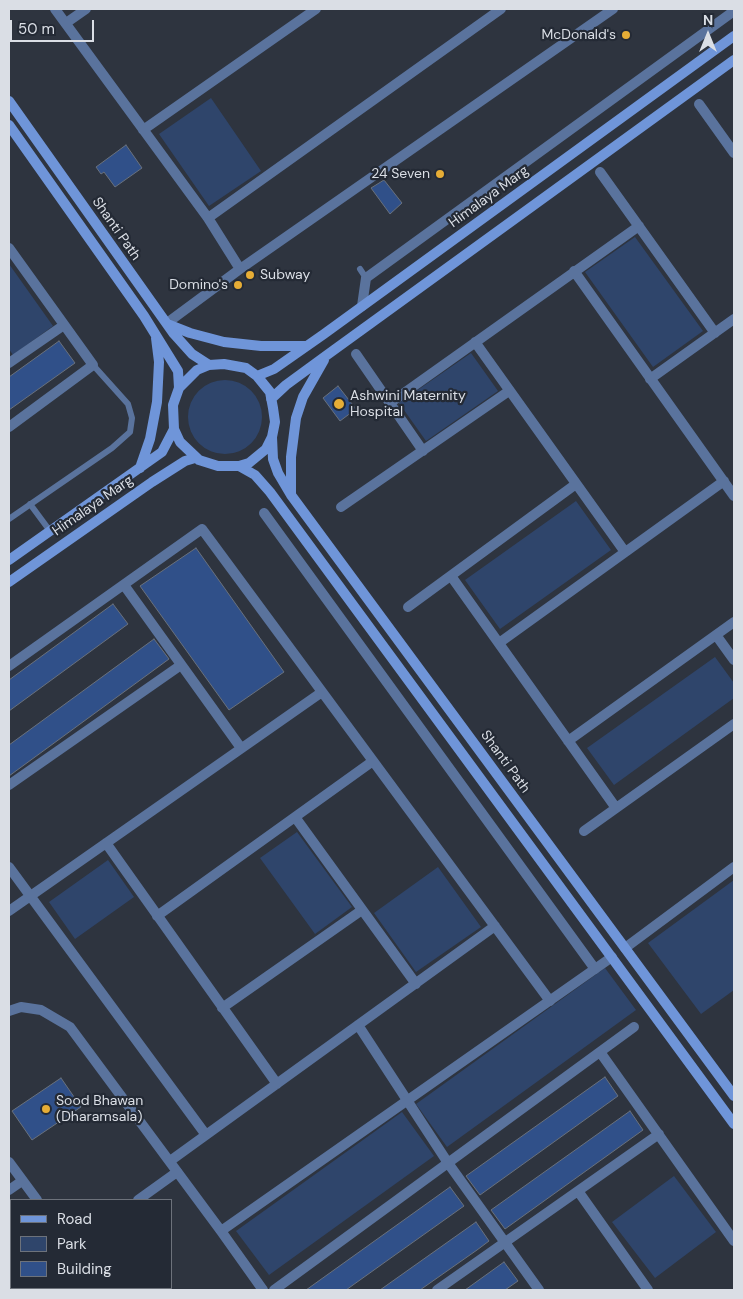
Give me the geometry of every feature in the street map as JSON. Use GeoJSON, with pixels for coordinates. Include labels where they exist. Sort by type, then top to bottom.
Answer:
{"type":"FeatureCollection","features":[{"type":"Feature","properties":{"kind":"main road","name":"Himalaya Marg"},"geometry":{"type":"LineString","coordinates":[[257,376],[274,369],[308,346],[734,36]]}},
{"type":"Feature","properties":{"kind":"main road"},"geometry":{"type":"LineString","coordinates":[[271,399],[286,385],[734,60]]}},
{"type":"Feature","properties":{"kind":"main road","name":"Shanti Path"},"geometry":{"type":"LineString","coordinates":[[9,101],[166,323],[192,354],[209,365]]}},
{"type":"Feature","properties":{"kind":"main road","name":"Shanti Path"},"geometry":{"type":"LineString","coordinates":[[9,125],[155,332],[178,370],[179,388]]}},
{"type":"Feature","properties":{"kind":"main road"},"geometry":{"type":"LineString","coordinates":[[166,323],[190,333],[224,342],[261,346],[308,346]]}},
{"type":"Feature","properties":{"kind":"main road"},"geometry":{"type":"LineString","coordinates":[[140,469],[150,439],[157,402],[159,362],[155,332]]}},
{"type":"Feature","properties":{"kind":"main road"},"geometry":{"type":"LineString","coordinates":[[291,495],[291,457],[296,418],[303,396],[328,355]]}},
{"type":"Feature","properties":{"kind":"main road"},"geometry":{"type":"LineString","coordinates":[[224,364],[246,368],[257,376],[270,392],[275,422],[272,437],[266,449],[249,463],[239,466],[218,466],[203,462],[196,458],[180,442],[174,429],[173,405],[179,388],[197,370],[209,365],[224,364]]}},
{"type":"Feature","properties":{"kind":"main road","name":"Himalaya Marg"},"geometry":{"type":"LineString","coordinates":[[9,560],[162,452],[174,429]]}},
{"type":"Feature","properties":{"kind":"main road","name":"Shanti Path"},"geometry":{"type":"LineString","coordinates":[[272,437],[273,459],[278,473],[291,495],[734,1096]]}},
{"type":"Feature","properties":{"kind":"main road","name":"Himalaya Marg"},"geometry":{"type":"LineString","coordinates":[[9,582],[159,478],[185,461],[196,458]]}},
{"type":"Feature","properties":{"kind":"main road"},"geometry":{"type":"LineString","coordinates":[[239,466],[255,475],[270,492],[734,1124]]}},
{"type":"Feature","properties":{"kind":"street"},"geometry":{"type":"LineString","coordinates":[[55,9],[208,218],[240,269]]}},
{"type":"Feature","properties":{"kind":"street"},"geometry":{"type":"LineString","coordinates":[[66,23],[86,9]]}},
{"type":"Feature","properties":{"kind":"street"},"geometry":{"type":"LineString","coordinates":[[143,130],[316,9]]}},
{"type":"Feature","properties":{"kind":"street"},"geometry":{"type":"LineString","coordinates":[[208,218],[501,9]]}},
{"type":"Feature","properties":{"kind":"street"},"geometry":{"type":"LineString","coordinates":[[166,323],[240,269],[613,9]]}},
{"type":"Feature","properties":{"kind":"street"},"geometry":{"type":"LineString","coordinates":[[362,306],[366,278],[734,11]]}},
{"type":"Feature","properties":{"kind":"street"},"geometry":{"type":"LineString","coordinates":[[699,104],[734,153]]}},
{"type":"Feature","properties":{"kind":"street"},"geometry":{"type":"LineString","coordinates":[[600,172],[715,333]]}},
{"type":"Feature","properties":{"kind":"street"},"geometry":{"type":"LineString","coordinates":[[390,403],[639,226]]}},
{"type":"Feature","properties":{"kind":"street"},"geometry":{"type":"LineString","coordinates":[[9,248],[93,366],[9,427]]}},
{"type":"Feature","properties":{"kind":"street"},"geometry":{"type":"LineString","coordinates":[[574,271],[734,496]]}},
{"type":"Feature","properties":{"kind":"street"},"geometry":{"type":"LineString","coordinates":[[650,379],[734,319]]}},
{"type":"Feature","properties":{"kind":"street"},"geometry":{"type":"LineString","coordinates":[[9,362],[64,324]]}},
{"type":"Feature","properties":{"kind":"street"},"geometry":{"type":"LineString","coordinates":[[475,342],[625,552]]}},
{"type":"Feature","properties":{"kind":"street"},"geometry":{"type":"LineString","coordinates":[[356,354],[423,451]]}},
{"type":"Feature","properties":{"kind":"street"},"geometry":{"type":"LineString","coordinates":[[341,507],[510,391]]}},
{"type":"Feature","properties":{"kind":"street"},"geometry":{"type":"LineString","coordinates":[[499,643],[724,481]]}},
{"type":"Feature","properties":{"kind":"street"},"geometry":{"type":"LineString","coordinates":[[408,607],[576,484]]}},
{"type":"Feature","properties":{"kind":"street"},"geometry":{"type":"LineString","coordinates":[[264,513],[596,969]]}},
{"type":"Feature","properties":{"kind":"street"},"geometry":{"type":"LineString","coordinates":[[9,666],[202,529],[550,1001]]}},
{"type":"Feature","properties":{"kind":"street"},"geometry":{"type":"LineString","coordinates":[[451,576],[616,808]]}},
{"type":"Feature","properties":{"kind":"street"},"geometry":{"type":"LineString","coordinates":[[124,585],[241,748]]}},
{"type":"Feature","properties":{"kind":"street"},"geometry":{"type":"LineString","coordinates":[[568,741],[734,622]]}},
{"type":"Feature","properties":{"kind":"street"},"geometry":{"type":"LineString","coordinates":[[716,635],[734,660]]}},
{"type":"Feature","properties":{"kind":"street"},"geometry":{"type":"LineString","coordinates":[[9,785],[181,665]]}},
{"type":"Feature","properties":{"kind":"street"},"geometry":{"type":"LineString","coordinates":[[9,911],[322,692]]}},
{"type":"Feature","properties":{"kind":"street"},"geometry":{"type":"LineString","coordinates":[[584,831],[734,724]]}},
{"type":"Feature","properties":{"kind":"street"},"geometry":{"type":"LineString","coordinates":[[157,916],[373,761]]}},
{"type":"Feature","properties":{"kind":"street"},"geometry":{"type":"LineString","coordinates":[[295,817],[416,984]]}},
{"type":"Feature","properties":{"kind":"street"},"geometry":{"type":"LineString","coordinates":[[106,843],[277,1084]]}},
{"type":"Feature","properties":{"kind":"street"},"geometry":{"type":"LineString","coordinates":[[9,866],[206,1135]]}},
{"type":"Feature","properties":{"kind":"street"},"geometry":{"type":"LineString","coordinates":[[625,948],[734,867]]}},
{"type":"Feature","properties":{"kind":"street"},"geometry":{"type":"LineString","coordinates":[[222,1008],[362,910]]}},
{"type":"Feature","properties":{"kind":"street"},"geometry":{"type":"LineString","coordinates":[[170,1161],[495,926]]}},
{"type":"Feature","properties":{"kind":"street"},"geometry":{"type":"LineString","coordinates":[[222,1230],[612,957]]}},
{"type":"Feature","properties":{"kind":"street"},"geometry":{"type":"LineString","coordinates":[[9,1011],[21,1007],[41,1010],[70,1027],[222,1230],[263,1290]]}},
{"type":"Feature","properties":{"kind":"street"},"geometry":{"type":"LineString","coordinates":[[358,1025],[448,1163],[539,1290]]}},
{"type":"Feature","properties":{"kind":"street"},"geometry":{"type":"LineString","coordinates":[[274,1290],[634,1027]]}},
{"type":"Feature","properties":{"kind":"street"},"geometry":{"type":"LineString","coordinates":[[600,1052],[734,1241]]}},
{"type":"Feature","properties":{"kind":"street"},"geometry":{"type":"LineString","coordinates":[[436,1290],[659,1134]]}},
{"type":"Feature","properties":{"kind":"street"},"geometry":{"type":"LineString","coordinates":[[9,1162],[36,1199]]}},
{"type":"Feature","properties":{"kind":"street"},"geometry":{"type":"LineString","coordinates":[[139,1199],[178,1172]]}},
{"type":"Feature","properties":{"kind":"street"},"geometry":{"type":"LineString","coordinates":[[9,1190],[22,1181]]}},
{"type":"Feature","properties":{"kind":"street"},"geometry":{"type":"LineString","coordinates":[[578,1191],[648,1290]]}},
{"type":"Feature","properties":{"kind":"lane"},"geometry":{"type":"LineString","coordinates":[[360,269],[366,278]]}},
{"type":"Feature","properties":{"kind":"lane"},"geometry":{"type":"LineString","coordinates":[[9,519],[112,448],[130,432],[132,418],[128,404],[93,366]]}},
{"type":"Feature","properties":{"kind":"lane"},"geometry":{"type":"LineString","coordinates":[[30,504],[50,531]]}},
{"type":"Feature","properties":{"kind":"green space"},"geometry":{"type":"Polygon","coordinates":[[[211,98],[261,171],[209,206],[159,134],[211,98]]]}},
{"type":"Feature","properties":{"kind":"green space"},"geometry":{"type":"Polygon","coordinates":[[[635,237],[703,331],[653,367],[585,272],[635,237]]]}},
{"type":"Feature","properties":{"kind":"green space"},"geometry":{"type":"Polygon","coordinates":[[[9,264],[53,326],[13,355],[9,349],[9,264]]]}},
{"type":"Feature","properties":{"kind":"green space"},"geometry":{"type":"Polygon","coordinates":[[[471,353],[498,391],[426,441],[399,403],[471,353]]]}},
{"type":"Feature","properties":{"kind":"green space"},"geometry":{"type":"Polygon","coordinates":[[[225,380],[246,386],[256,396],[262,417],[256,438],[246,448],[225,454],[204,448],[194,438],[188,417],[194,396],[204,386],[225,380]]]}},
{"type":"Feature","properties":{"kind":"green space"},"geometry":{"type":"Polygon","coordinates":[[[576,501],[611,550],[500,629],[465,580],[576,501]]]}},
{"type":"Feature","properties":{"kind":"green space"},"geometry":{"type":"Polygon","coordinates":[[[715,657],[734,683],[734,698],[614,785],[587,748],[715,657]]]}},
{"type":"Feature","properties":{"kind":"green space"},"geometry":{"type":"Polygon","coordinates":[[[297,832],[352,907],[315,934],[260,858],[297,832]]]}},
{"type":"Feature","properties":{"kind":"green space"},"geometry":{"type":"Polygon","coordinates":[[[108,860],[134,897],[75,939],[49,902],[108,860]]]}},
{"type":"Feature","properties":{"kind":"green space"},"geometry":{"type":"Polygon","coordinates":[[[438,867],[481,927],[416,972],[374,913],[438,867]]]}},
{"type":"Feature","properties":{"kind":"green space"},"geometry":{"type":"Polygon","coordinates":[[[734,880],[734,990],[701,1014],[648,943],[734,880]]]}},
{"type":"Feature","properties":{"kind":"green space"},"geometry":{"type":"Polygon","coordinates":[[[605,968],[636,1010],[447,1147],[416,1104],[605,968]]]}},
{"type":"Feature","properties":{"kind":"green space"},"geometry":{"type":"Polygon","coordinates":[[[402,1112],[434,1156],[269,1275],[236,1231],[402,1112]]]}},
{"type":"Feature","properties":{"kind":"green space"},"geometry":{"type":"Polygon","coordinates":[[[674,1176],[716,1232],[655,1278],[612,1222],[674,1176]]]}},
{"type":"Feature","properties":{"kind":"green space"},"geometry":{"type":"Polygon","coordinates":[[[171,1289],[172,1290],[96,1290],[171,1289]]]}},
{"type":"Feature","properties":{"kind":"building"},"geometry":{"type":"Polygon","coordinates":[[[126,145],[142,168],[115,187],[104,172],[101,174],[96,167],[126,145]]]}},
{"type":"Feature","properties":{"kind":"building"},"geometry":{"type":"Polygon","coordinates":[[[384,180],[402,203],[390,214],[371,188],[384,180]]]}},
{"type":"Feature","properties":{"kind":"building"},"geometry":{"type":"Polygon","coordinates":[[[59,341],[75,363],[9,410],[9,377],[59,341]]]}},
{"type":"Feature","properties":{"kind":"building"},"geometry":{"type":"Polygon","coordinates":[[[338,386],[356,409],[340,421],[323,398],[338,386]]]}},
{"type":"Feature","properties":{"kind":"building"},"geometry":{"type":"Polygon","coordinates":[[[196,548],[284,672],[229,710],[140,586],[196,548]]]}},
{"type":"Feature","properties":{"kind":"building"},"geometry":{"type":"Polygon","coordinates":[[[113,604],[128,624],[9,711],[9,680],[113,604]]]}},
{"type":"Feature","properties":{"kind":"building"},"geometry":{"type":"Polygon","coordinates":[[[154,639],[169,659],[9,776],[9,745],[154,639]]]}},
{"type":"Feature","properties":{"kind":"building"},"geometry":{"type":"Polygon","coordinates":[[[605,1077],[618,1096],[480,1195],[466,1176],[605,1077]]]}},
{"type":"Feature","properties":{"kind":"building","name":"Sood Bhawan (Dharamsala)"},"geometry":{"type":"Polygon","coordinates":[[[61,1078],[81,1107],[32,1140],[12,1111],[61,1078]]]}},
{"type":"Feature","properties":{"kind":"building"},"geometry":{"type":"Polygon","coordinates":[[[630,1111],[643,1130],[505,1229],[491,1210],[630,1111]]]}},
{"type":"Feature","properties":{"kind":"building"},"geometry":{"type":"Polygon","coordinates":[[[450,1187],[464,1206],[346,1290],[306,1290],[450,1187]]]}},
{"type":"Feature","properties":{"kind":"building"},"geometry":{"type":"Polygon","coordinates":[[[476,1222],[489,1241],[477,1250],[420,1290],[380,1290],[476,1222]]]}},
{"type":"Feature","properties":{"kind":"building"},"geometry":{"type":"Polygon","coordinates":[[[504,1262],[518,1281],[505,1290],[465,1290],[504,1262]]]}},
{"type":"Feature","properties":{"kind":"place","name":"McDonald's"},"geometry":{"type":"Point","coordinates":[626,35]}},
{"type":"Feature","properties":{"kind":"place","name":"24 Seven"},"geometry":{"type":"Point","coordinates":[440,174]}},
{"type":"Feature","properties":{"kind":"place","name":"Subway"},"geometry":{"type":"Point","coordinates":[250,275]}},
{"type":"Feature","properties":{"kind":"place","name":"Domino's"},"geometry":{"type":"Point","coordinates":[238,285]}},
{"type":"Feature","properties":{"kind":"place","name":"Ashwini Maternity Hospital"},"geometry":{"type":"Point","coordinates":[339,404]}},
{"type":"Feature","properties":{"kind":"place","name":"Sood Bhawan (Dharamsala)"},"geometry":{"type":"Point","coordinates":[46,1109]}}]}
